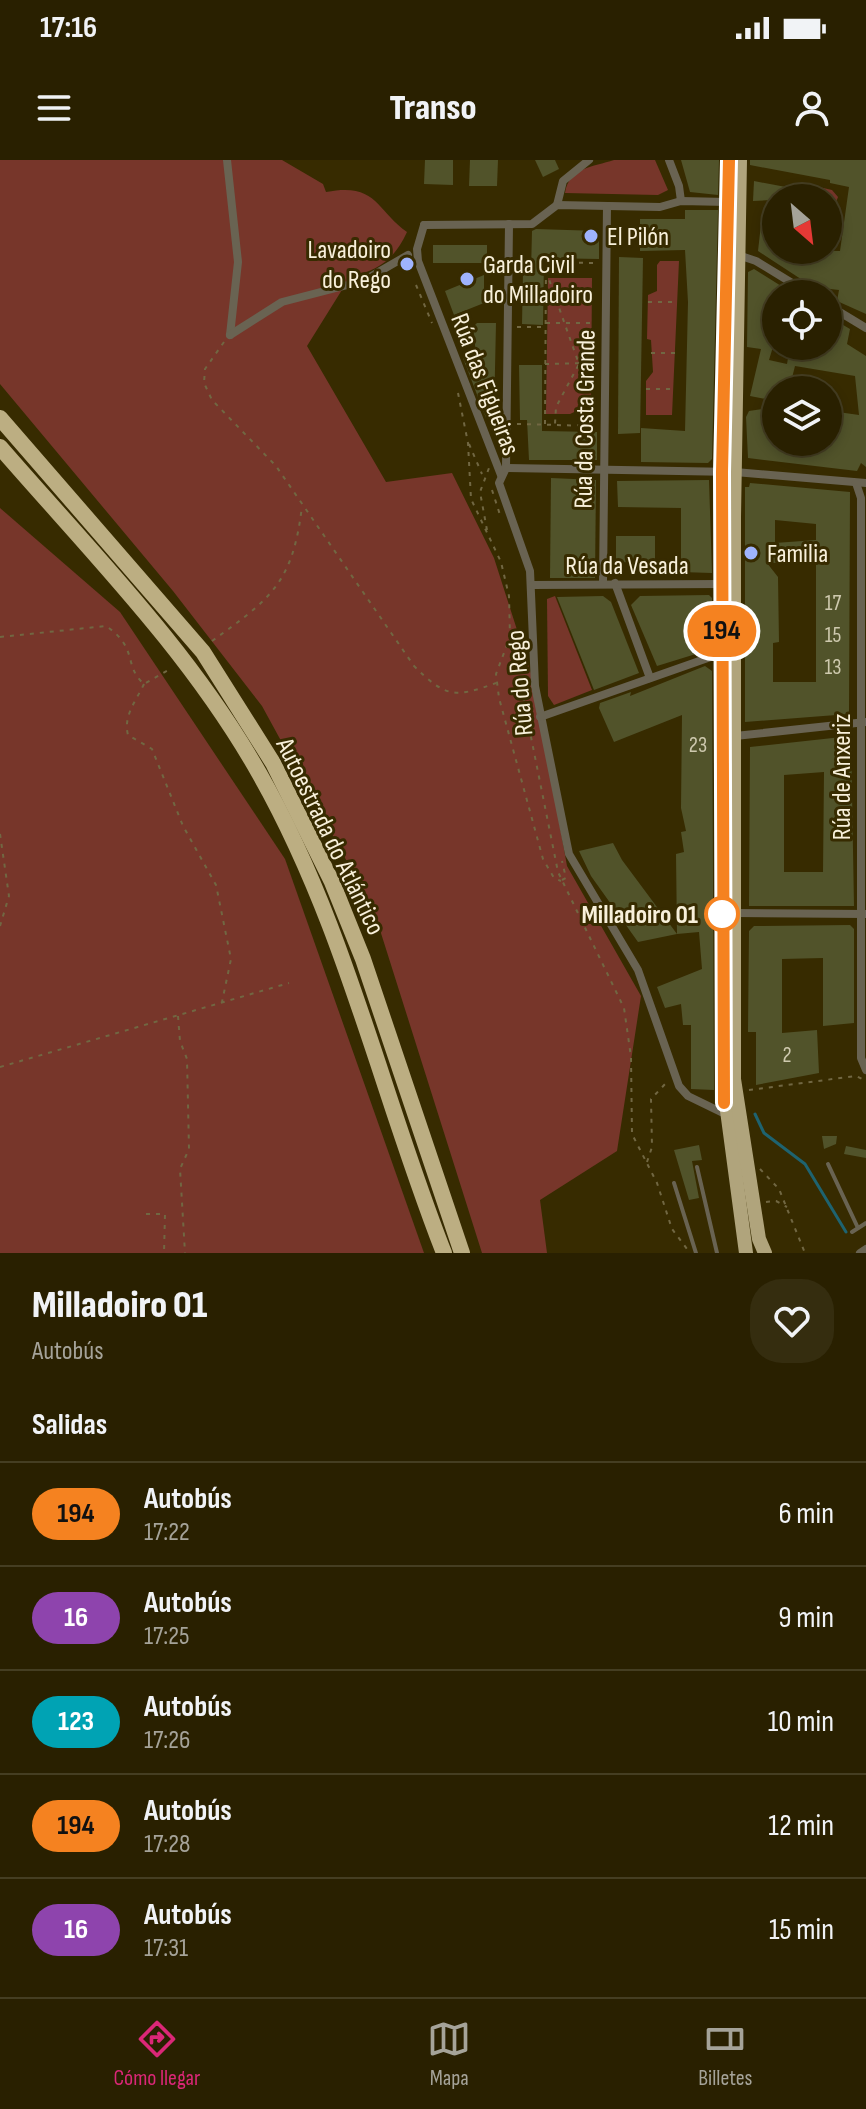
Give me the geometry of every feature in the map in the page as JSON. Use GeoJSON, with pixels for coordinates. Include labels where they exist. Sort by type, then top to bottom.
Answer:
{"type":"FeatureCollection","features":[{"type":"Feature","properties":{"kind":"highway"},"geometry":{"type":"LineString","coordinates":[[729,160],[728,472],[735,736],[735,913],[727,1102],[759,1239],[765,1253]]}},
{"type":"Feature","properties":{"kind":"highway"},"geometry":{"type":"LineString","coordinates":[[740,160],[722,584],[722,653],[727,1102],[746,1253]]}},
{"type":"Feature","properties":{"kind":"highway","name":"Autoestrada do Atlántico"},"geometry":{"type":"LineString","coordinates":[[0,418],[203,652],[273,763],[332,882],[363,959],[462,1253]]}},
{"type":"Feature","properties":{"kind":"highway","name":"Autoestrada do Atlántico"},"geometry":{"type":"LineString","coordinates":[[0,447],[187,662],[261,776],[307,868],[343,955],[444,1253]]}},
{"type":"Feature","properties":{"kind":"street"},"geometry":{"type":"LineString","coordinates":[[227,160],[238,262],[230,335]]}},
{"type":"Feature","properties":{"kind":"street"},"geometry":{"type":"LineString","coordinates":[[230,335],[282,302],[363,281],[408,255],[417,233],[424,225],[536,223],[557,205],[563,181],[589,160]]}},
{"type":"Feature","properties":{"kind":"street"},"geometry":{"type":"LineString","coordinates":[[669,160],[681,201]]}},
{"type":"Feature","properties":{"kind":"street"},"geometry":{"type":"LineString","coordinates":[[557,205],[660,207],[681,201],[727,202]]}},
{"type":"Feature","properties":{"kind":"street","name":"Rúa da Costa Grande"},"geometry":{"type":"LineString","coordinates":[[603,583],[607,206]]}},
{"type":"Feature","properties":{"kind":"street","name":"Rúa do Rego"},"geometry":{"type":"LineString","coordinates":[[509,224],[507,424],[500,489],[523,542],[532,585],[540,717],[569,854],[638,970],[676,1079]]}},
{"type":"Feature","properties":{"kind":"street","name":"Rúa das Figueiras"},"geometry":{"type":"LineString","coordinates":[[424,225],[417,249],[418,261],[493,462],[504,472],[603,469],[728,472],[861,483]]}},
{"type":"Feature","properties":{"kind":"street"},"geometry":{"type":"LineString","coordinates":[[408,255],[418,261]]}},
{"type":"Feature","properties":{"kind":"street"},"geometry":{"type":"LineString","coordinates":[[737,255],[756,261],[787,280]]}},
{"type":"Feature","properties":{"kind":"street"},"geometry":{"type":"LineString","coordinates":[[842,313],[866,328]]}},
{"type":"Feature","properties":{"kind":"street","name":"Rúa de Anxeriz"},"geometry":{"type":"LineString","coordinates":[[861,483],[864,913],[861,1058],[866,1070]]}},
{"type":"Feature","properties":{"kind":"street"},"geometry":{"type":"LineString","coordinates":[[615,583],[650,678]]}},
{"type":"Feature","properties":{"kind":"street","name":"Rúa da Vesada"},"geometry":{"type":"LineString","coordinates":[[532,585],[722,584]]}},
{"type":"Feature","properties":{"kind":"street"},"geometry":{"type":"LineString","coordinates":[[540,717],[722,653]]}},
{"type":"Feature","properties":{"kind":"street"},"geometry":{"type":"LineString","coordinates":[[735,736],[863,723]]}},
{"type":"Feature","properties":{"kind":"street"},"geometry":{"type":"LineString","coordinates":[[735,913],[864,913]]}},
{"type":"Feature","properties":{"kind":"street"},"geometry":{"type":"LineString","coordinates":[[676,1079],[688,1096],[703,1102],[727,1102]]}},
{"type":"Feature","properties":{"kind":"street"},"geometry":{"type":"LineString","coordinates":[[703,1102],[727,1102]]}},
{"type":"Feature","properties":{"kind":"street"},"geometry":{"type":"LineString","coordinates":[[860,1253],[866,1249]]}},
{"type":"Feature","properties":{"kind":"lane"},"geometry":{"type":"LineString","coordinates":[[828,1164],[858,1228]]}},
{"type":"Feature","properties":{"kind":"lane"},"geometry":{"type":"LineString","coordinates":[[697,1167],[717,1253]]}},
{"type":"Feature","properties":{"kind":"lane"},"geometry":{"type":"LineString","coordinates":[[674,1183],[693,1253]]}},
{"type":"Feature","properties":{"kind":"lane"},"geometry":{"type":"LineString","coordinates":[[852,1232],[866,1223]]}},
{"type":"Feature","properties":{"kind":"path"},"geometry":{"type":"LineString","coordinates":[[509,262],[606,263]]}},
{"type":"Feature","properties":{"kind":"path"},"geometry":{"type":"LineString","coordinates":[[545,424],[546,262]]}},
{"type":"Feature","properties":{"kind":"path"},"geometry":{"type":"LineString","coordinates":[[395,272],[412,270],[433,325]]}},
{"type":"Feature","properties":{"kind":"path"},"geometry":{"type":"LineString","coordinates":[[546,271],[579,364],[556,407],[555,424]]}},
{"type":"Feature","properties":{"kind":"path"},"geometry":{"type":"LineString","coordinates":[[648,302],[677,302]]}},
{"type":"Feature","properties":{"kind":"path"},"geometry":{"type":"LineString","coordinates":[[508,327],[592,323]]}},
{"type":"Feature","properties":{"kind":"path"},"geometry":{"type":"LineString","coordinates":[[230,335],[205,369],[208,392],[276,466],[414,666],[431,684],[450,695],[466,694],[496,683]]}},
{"type":"Feature","properties":{"kind":"path"},"geometry":{"type":"LineString","coordinates":[[651,353],[675,353]]}},
{"type":"Feature","properties":{"kind":"path"},"geometry":{"type":"LineString","coordinates":[[545,364],[591,363]]}},
{"type":"Feature","properties":{"kind":"path"},"geometry":{"type":"LineString","coordinates":[[457,386],[468,443],[471,499],[506,576],[511,625],[496,683],[543,859],[554,878],[561,881],[624,1008],[631,1057],[630,1126],[672,1229],[693,1253]]}},
{"type":"Feature","properties":{"kind":"path"},"geometry":{"type":"LineString","coordinates":[[646,389],[673,389]]}},
{"type":"Feature","properties":{"kind":"path"},"geometry":{"type":"LineString","coordinates":[[507,424],[604,426]]}},
{"type":"Feature","properties":{"kind":"path"},"geometry":{"type":"LineString","coordinates":[[468,443],[483,477]]}},
{"type":"Feature","properties":{"kind":"path"},"geometry":{"type":"LineString","coordinates":[[488,531],[480,492],[483,477],[493,462]]}},
{"type":"Feature","properties":{"kind":"path"},"geometry":{"type":"LineString","coordinates":[[212,641],[260,607],[287,574],[299,538],[303,505]]}},
{"type":"Feature","properties":{"kind":"path"},"geometry":{"type":"LineString","coordinates":[[0,637],[106,626],[125,638],[137,677],[144,684]]}},
{"type":"Feature","properties":{"kind":"path"},"geometry":{"type":"LineString","coordinates":[[173,667],[144,684],[127,717],[126,727],[128,735],[152,749],[183,826],[216,885],[231,959],[222,1002]]}},
{"type":"Feature","properties":{"kind":"path"},"geometry":{"type":"LineString","coordinates":[[0,834],[9,896],[0,926]]}},
{"type":"Feature","properties":{"kind":"path"},"geometry":{"type":"LineString","coordinates":[[561,881],[566,878],[562,862],[569,854]]}},
{"type":"Feature","properties":{"kind":"path"},"geometry":{"type":"LineString","coordinates":[[0,1067],[289,983]]}},
{"type":"Feature","properties":{"kind":"path"},"geometry":{"type":"LineString","coordinates":[[178,1015],[180,1041],[187,1059],[189,1149],[180,1169],[185,1253]]}},
{"type":"Feature","properties":{"kind":"path"},"geometry":{"type":"LineString","coordinates":[[747,1090],[856,1076],[866,1081]]}},
{"type":"Feature","properties":{"kind":"path"},"geometry":{"type":"LineString","coordinates":[[647,1162],[652,1147],[651,1099],[661,1085],[676,1079]]}},
{"type":"Feature","properties":{"kind":"path"},"geometry":{"type":"LineString","coordinates":[[759,1168],[779,1189],[805,1253]]}},
{"type":"Feature","properties":{"kind":"path"},"geometry":{"type":"LineString","coordinates":[[765,1203],[776,1201],[787,1207]]}},
{"type":"Feature","properties":{"kind":"path"},"geometry":{"type":"LineString","coordinates":[[146,1214],[165,1214],[164,1253]]}},
{"type":"Feature","properties":{"kind":"shaded area"},"geometry":{"type":"Polygon","coordinates":[[[0,160],[282,160],[323,184],[326,192],[343,190],[366,194],[407,232],[391,257],[369,271],[350,277],[307,346],[386,482],[452,473],[494,558],[535,686],[567,866],[641,996],[617,1151],[540,1200],[547,1253],[482,1253],[374,911],[262,706],[173,591],[0,384],[0,160]]]}},
{"type":"Feature","properties":{"kind":"shaded area"},"geometry":{"type":"Polygon","coordinates":[[[614,160],[655,160],[668,190],[658,195],[565,193],[567,184],[577,173],[614,160]]]}},
{"type":"Feature","properties":{"kind":"shaded area"},"geometry":{"type":"Polygon","coordinates":[[[660,261],[679,261],[672,415],[646,415],[646,381],[653,372],[651,340],[647,339],[648,295],[657,291],[657,265],[660,261]]]}},
{"type":"Feature","properties":{"kind":"shaded area"},"geometry":{"type":"Polygon","coordinates":[[[548,278],[592,278],[591,404],[570,414],[546,414],[548,278]]]}},
{"type":"Feature","properties":{"kind":"shaded area"},"geometry":{"type":"Polygon","coordinates":[[[0,508],[120,612],[285,859],[424,1253],[0,1253],[0,508]]]}},
{"type":"Feature","properties":{"kind":"shaded area"},"geometry":{"type":"Polygon","coordinates":[[[555,596],[592,690],[554,705],[548,696],[547,599],[555,596]]]}},
{"type":"Feature","properties":{"kind":"building"},"geometry":{"type":"Polygon","coordinates":[[[425,160],[453,160],[453,185],[424,184],[425,160]]]}},
{"type":"Feature","properties":{"kind":"building"},"geometry":{"type":"Polygon","coordinates":[[[470,160],[498,160],[497,186],[469,186],[470,160]]]}},
{"type":"Feature","properties":{"kind":"building"},"geometry":{"type":"Polygon","coordinates":[[[535,160],[555,160],[559,169],[543,177],[535,160]]]}},
{"type":"Feature","properties":{"kind":"building"},"geometry":{"type":"Polygon","coordinates":[[[681,160],[719,160],[718,195],[690,192],[681,160]]]}},
{"type":"Feature","properties":{"kind":"building"},"geometry":{"type":"Polygon","coordinates":[[[750,160],[866,160],[866,314],[842,303],[842,280],[802,280],[778,264],[842,264],[842,237],[849,187],[830,183],[830,180],[750,165],[750,160]]]}},
{"type":"Feature","properties":{"kind":"building"},"geometry":{"type":"Polygon","coordinates":[[[754,181],[770,184],[762,184],[762,200],[753,201],[754,181]]]}},
{"type":"Feature","properties":{"kind":"building"},"geometry":{"type":"Polygon","coordinates":[[[685,210],[718,210],[712,459],[708,463],[641,462],[641,428],[685,431],[688,302],[685,250],[640,251],[640,219],[685,219],[685,210]]]}},
{"type":"Feature","properties":{"kind":"building"},"geometry":{"type":"Polygon","coordinates":[[[762,224],[762,254],[758,251],[762,224]]]}},
{"type":"Feature","properties":{"kind":"building"},"geometry":{"type":"Polygon","coordinates":[[[532,231],[599,231],[599,259],[544,258],[543,325],[522,324],[523,271],[531,271],[532,231]]]}},
{"type":"Feature","properties":{"kind":"building"},"geometry":{"type":"Polygon","coordinates":[[[433,245],[487,245],[487,263],[433,263],[433,245]]]}},
{"type":"Feature","properties":{"kind":"building"},"geometry":{"type":"Polygon","coordinates":[[[619,257],[643,258],[640,433],[618,434],[619,257]]]}},
{"type":"Feature","properties":{"kind":"building"},"geometry":{"type":"Polygon","coordinates":[[[754,269],[772,280],[762,280],[762,360],[787,364],[788,360],[842,360],[842,324],[850,329],[847,344],[866,356],[866,467],[861,463],[857,471],[748,458],[746,417],[749,411],[762,409],[762,456],[842,456],[842,413],[859,415],[855,376],[795,366],[792,376],[762,376],[762,398],[750,396],[761,349],[747,347],[748,272],[754,269]]]}},
{"type":"Feature","properties":{"kind":"building"},"geometry":{"type":"Polygon","coordinates":[[[484,275],[484,303],[454,315],[445,291],[484,275]]]}},
{"type":"Feature","properties":{"kind":"building"},"geometry":{"type":"Polygon","coordinates":[[[477,323],[496,323],[494,415],[486,418],[463,358],[476,354],[473,327],[477,323]]]}},
{"type":"Feature","properties":{"kind":"building"},"geometry":{"type":"Polygon","coordinates":[[[519,365],[542,365],[542,431],[597,432],[597,460],[529,460],[527,420],[520,420],[519,365]]]}},
{"type":"Feature","properties":{"kind":"building"},"geometry":{"type":"Polygon","coordinates":[[[551,478],[596,480],[595,578],[550,578],[551,478]]]}},
{"type":"Feature","properties":{"kind":"building"},"geometry":{"type":"Polygon","coordinates":[[[709,480],[712,573],[681,572],[681,508],[618,507],[617,481],[709,480]]]}},
{"type":"Feature","properties":{"kind":"building"},"geometry":{"type":"Polygon","coordinates":[[[750,483],[850,492],[849,714],[745,722],[745,487],[749,487],[750,483]],[[775,520],[775,543],[816,540],[816,524],[775,520]],[[816,562],[767,563],[778,577],[779,642],[773,643],[773,682],[816,682],[816,562]]]}},
{"type":"Feature","properties":{"kind":"building"},"geometry":{"type":"Polygon","coordinates":[[[616,536],[655,536],[655,563],[616,562],[616,536]]]}},
{"type":"Feature","properties":{"kind":"building"},"geometry":{"type":"Polygon","coordinates":[[[709,595],[712,598],[712,649],[657,666],[631,605],[640,596],[709,595]]]}},
{"type":"Feature","properties":{"kind":"building"},"geometry":{"type":"Polygon","coordinates":[[[603,596],[611,602],[639,673],[594,690],[557,597],[603,596]]]}},
{"type":"Feature","properties":{"kind":"building"},"geometry":{"type":"Polygon","coordinates":[[[705,666],[712,671],[714,1090],[691,1089],[691,1025],[683,1025],[681,1004],[665,1008],[657,987],[702,969],[699,932],[677,934],[676,854],[684,852],[681,832],[686,831],[681,808],[682,715],[614,742],[599,708],[600,703],[631,692],[630,696],[705,666]]]}},
{"type":"Feature","properties":{"kind":"building"},"geometry":{"type":"Polygon","coordinates":[[[851,736],[854,906],[749,906],[750,747],[851,736]],[[824,772],[784,775],[784,872],[823,872],[824,772]]]}},
{"type":"Feature","properties":{"kind":"building"},"geometry":{"type":"Polygon","coordinates":[[[613,843],[622,860],[677,934],[638,942],[591,876],[579,851],[613,843]]]}},
{"type":"Feature","properties":{"kind":"building"},"geometry":{"type":"Polygon","coordinates":[[[850,925],[854,929],[854,1023],[823,1026],[823,958],[782,959],[782,1033],[817,1030],[819,1073],[756,1085],[756,1032],[748,1032],[749,931],[754,926],[850,925]]]}},
{"type":"Feature","properties":{"kind":"building"},"geometry":{"type":"Polygon","coordinates":[[[822,1136],[837,1136],[836,1144],[824,1149],[822,1136]]]}},
{"type":"Feature","properties":{"kind":"building"},"geometry":{"type":"Polygon","coordinates":[[[699,1145],[702,1160],[692,1161],[699,1198],[689,1200],[674,1150],[699,1145]]]}},
{"type":"Feature","properties":{"kind":"building"},"geometry":{"type":"Polygon","coordinates":[[[846,1146],[866,1150],[866,1158],[844,1154],[846,1146]]]}},
{"type":"Feature","properties":{"kind":"waterway"},"geometry":{"type":"LineString","coordinates":[[755,1114],[764,1133],[805,1164],[846,1232]]}},
{"type":"Feature","properties":{"kind":"bus line","name":"194"},"geometry":{"type":"LineString","coordinates":[[724,1103],[722,472],[729,160]]}},
{"type":"Feature","properties":{"kind":"place","name":"El Pilón"},"geometry":{"type":"Point","coordinates":[591,236]}},
{"type":"Feature","properties":{"kind":"place","name":"Lavadoiro do Rego"},"geometry":{"type":"Point","coordinates":[407,264]}},
{"type":"Feature","properties":{"kind":"place","name":"Garda Civil do Milladoiro"},"geometry":{"type":"Point","coordinates":[467,279]}},
{"type":"Feature","properties":{"kind":"place","name":"Familia"},"geometry":{"type":"Point","coordinates":[751,553]}},
{"type":"Feature","properties":{"kind":"place","name":"Milladoiro 01"},"geometry":{"type":"Point","coordinates":[722,914]}}]}
